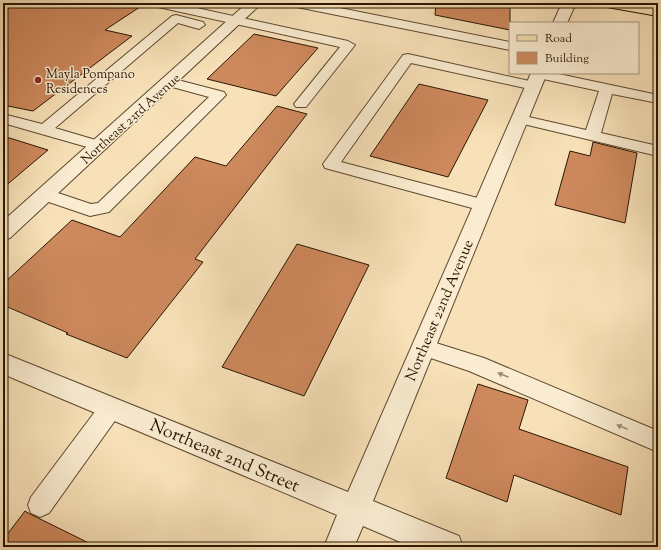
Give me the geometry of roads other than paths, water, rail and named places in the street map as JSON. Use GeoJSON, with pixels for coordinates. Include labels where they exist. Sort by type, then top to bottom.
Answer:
{"type":"FeatureCollection","features":[{"type":"Feature","properties":{"kind":"main road"},"geometry":{"type":"LineString","coordinates":[[607,3],[658,12]]}},
{"type":"Feature","properties":{"kind":"street","name":"Northeast 23rd Avenue"},"geometry":{"type":"LineString","coordinates":[[3,233],[170,82],[230,18],[256,3]]}},
{"type":"Feature","properties":{"kind":"street"},"geometry":{"type":"LineString","coordinates":[[560,22],[569,3]]}},
{"type":"Feature","properties":{"kind":"street","name":"Northeast 22nd Avenue"},"geometry":{"type":"LineString","coordinates":[[339,547],[537,77]]}},
{"type":"Feature","properties":{"kind":"street","name":"Northeast 2nd Street"},"geometry":{"type":"LineString","coordinates":[[3,363],[448,547]]}},
{"type":"Feature","properties":{"kind":"lane"},"geometry":{"type":"LineString","coordinates":[[158,3],[348,45],[301,104]]}},
{"type":"Feature","properties":{"kind":"lane"},"geometry":{"type":"LineString","coordinates":[[297,3],[349,8],[509,46]]}},
{"type":"Feature","properties":{"kind":"lane"},"geometry":{"type":"LineString","coordinates":[[44,130],[176,19],[210,27],[230,18]]}},
{"type":"Feature","properties":{"kind":"lane"},"geometry":{"type":"LineString","coordinates":[[483,205],[332,164],[408,58],[509,73]]}},
{"type":"Feature","properties":{"kind":"lane"},"geometry":{"type":"LineString","coordinates":[[517,74],[607,88],[658,98]]}},
{"type":"Feature","properties":{"kind":"lane"},"geometry":{"type":"LineString","coordinates":[[46,195],[90,210],[103,208],[219,95],[170,82]]}},
{"type":"Feature","properties":{"kind":"lane"},"geometry":{"type":"LineString","coordinates":[[592,136],[607,88]]}},
{"type":"Feature","properties":{"kind":"lane"},"geometry":{"type":"LineString","coordinates":[[3,118],[100,146]]}},
{"type":"Feature","properties":{"kind":"lane"},"geometry":{"type":"LineString","coordinates":[[520,119],[658,151]]}},
{"type":"Feature","properties":{"kind":"lane"},"geometry":{"type":"LineString","coordinates":[[423,347],[476,364],[658,442]]}},
{"type":"Feature","properties":{"kind":"lane"},"geometry":{"type":"LineString","coordinates":[[40,505],[111,408]]}},
{"type":"Feature","properties":{"kind":"place","name":"Mayla Pompano Residences"},"geometry":{"type":"Point","coordinates":[38,80]}}]}
